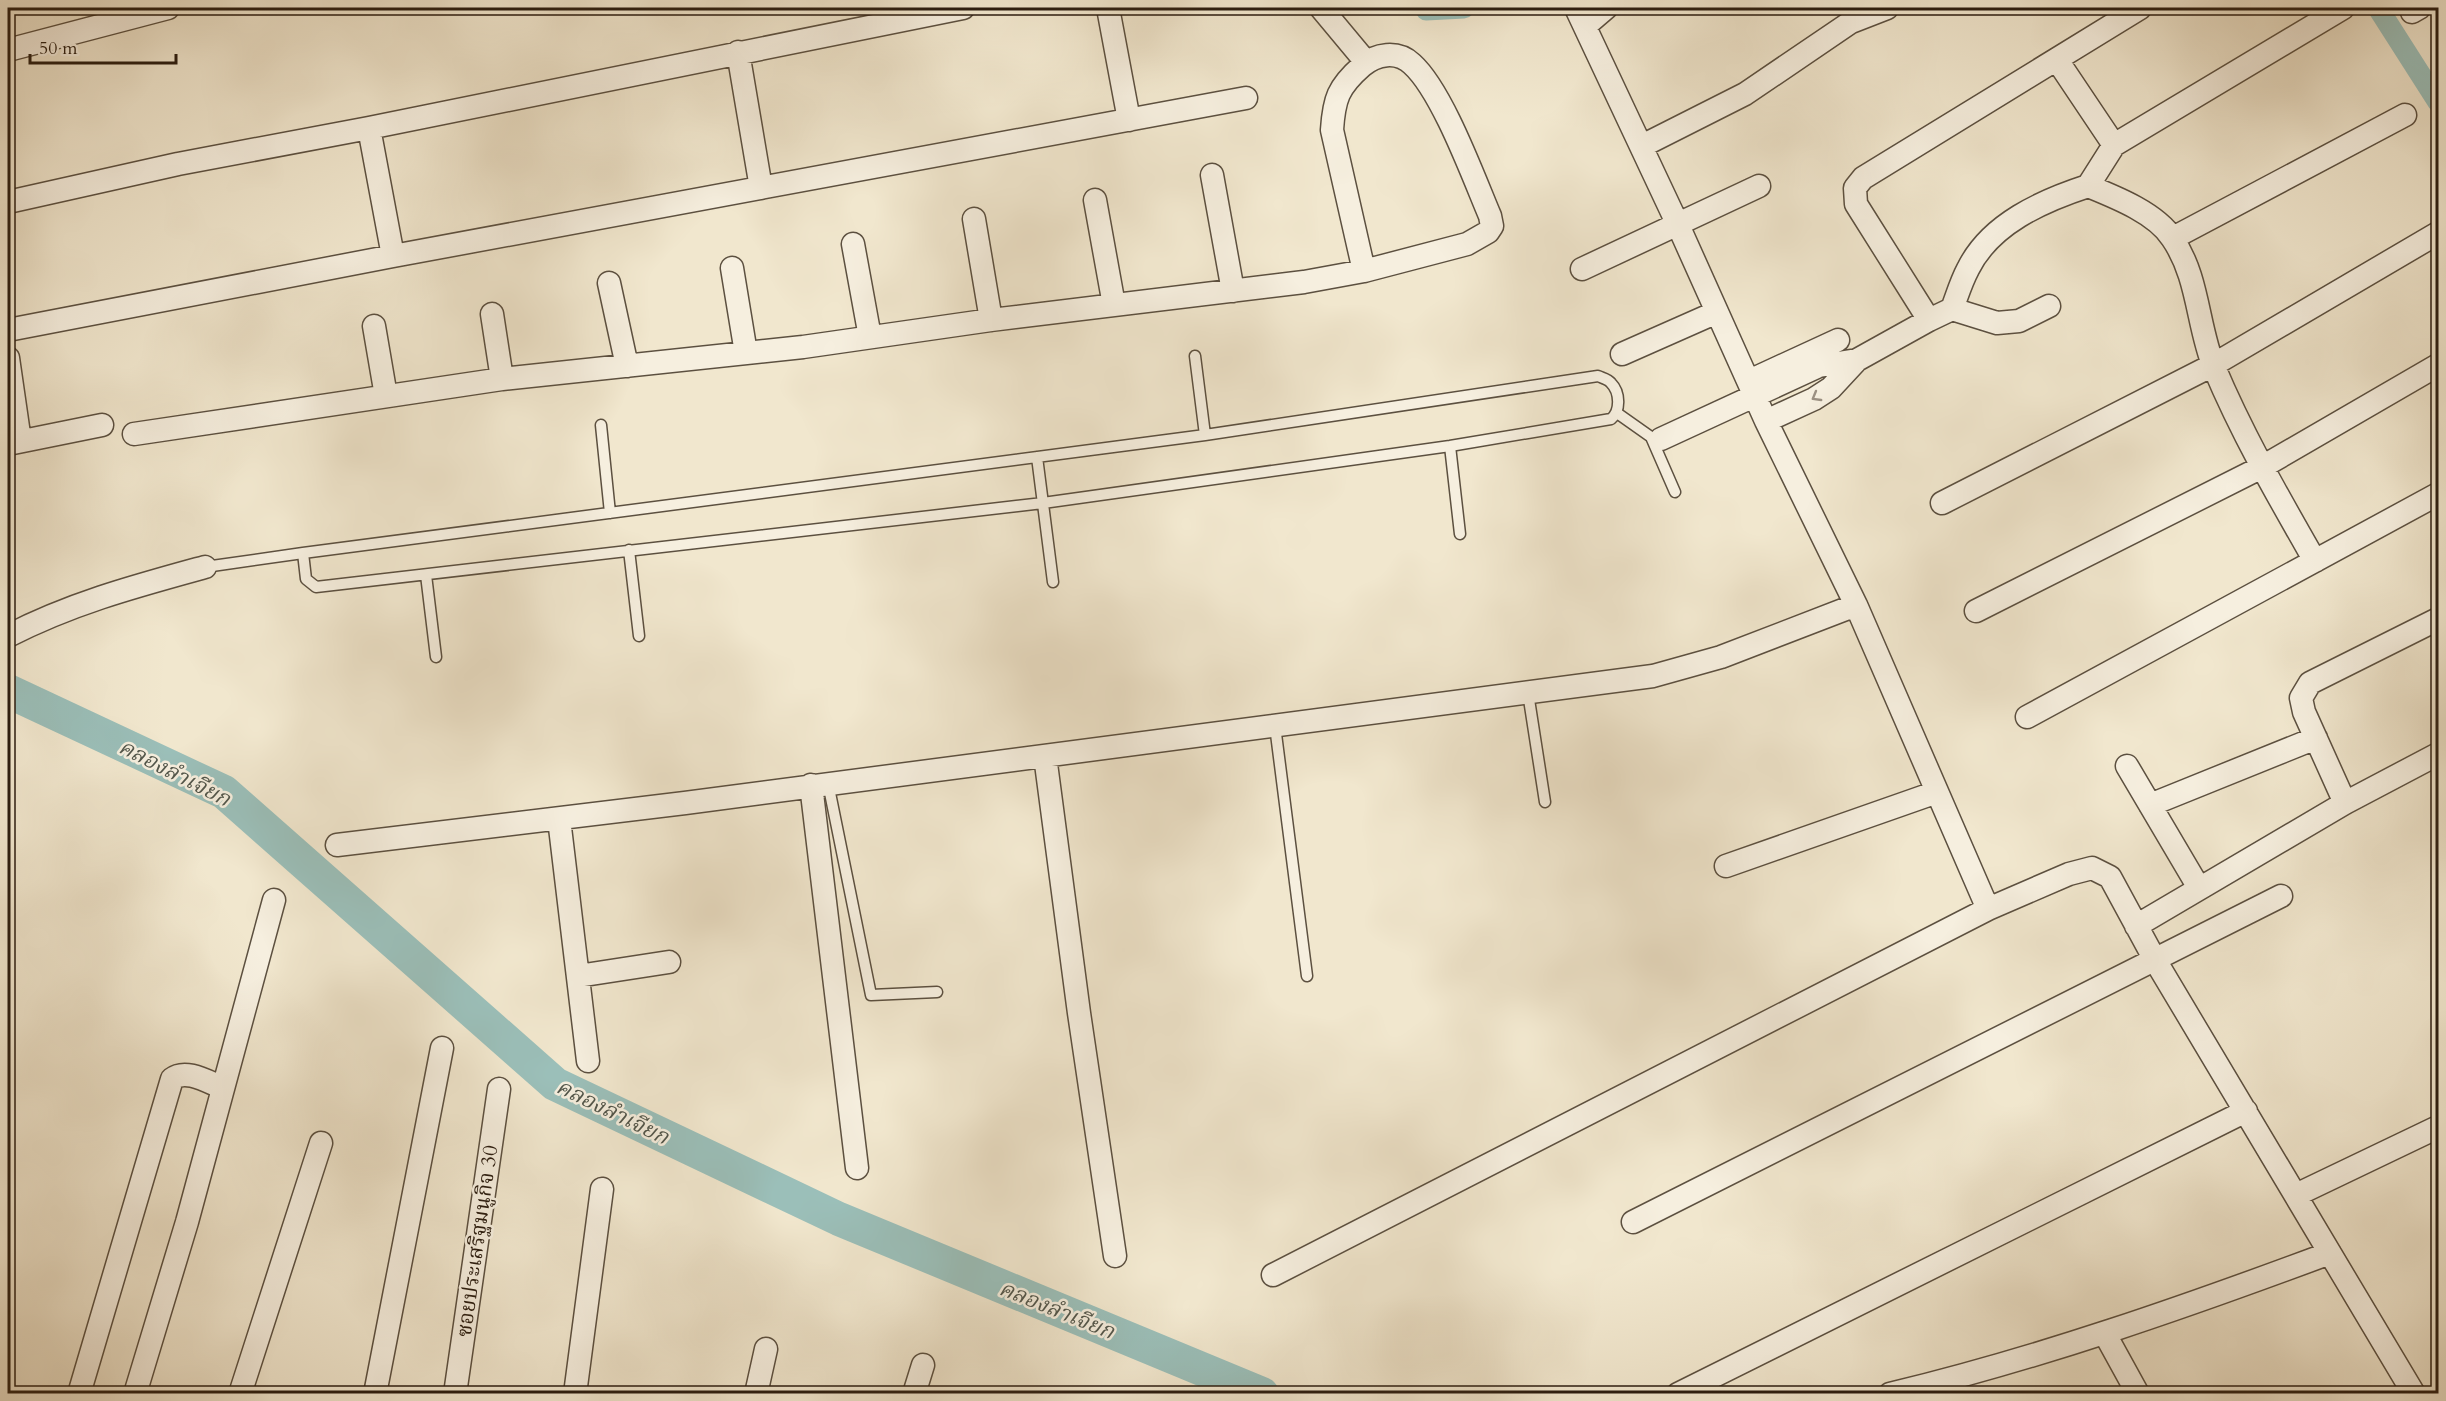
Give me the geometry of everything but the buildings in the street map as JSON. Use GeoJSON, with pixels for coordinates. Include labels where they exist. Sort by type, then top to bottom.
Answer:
{"type":"FeatureCollection","features":[{"type":"Feature","properties":{"kind":"street"},"geometry":{"type":"LineString","coordinates":[[8,51],[168,8]]}},
{"type":"Feature","properties":{"kind":"street"},"geometry":{"type":"LineString","coordinates":[[8,202],[178,164],[369,128],[963,8]]}},
{"type":"Feature","properties":{"kind":"street"},"geometry":{"type":"LineString","coordinates":[[1108,8],[1130,120]]}},
{"type":"Feature","properties":{"kind":"street"},"geometry":{"type":"LineString","coordinates":[[1321,8],[1366,62]]}},
{"type":"Feature","properties":{"kind":"street"},"geometry":{"type":"LineString","coordinates":[[1606,8],[1581,17],[1766,421],[1856,605],[1989,909]]}},
{"type":"Feature","properties":{"kind":"street"},"geometry":{"type":"LineString","coordinates":[[1642,146],[1745,94],[1850,15],[1887,8]]}},
{"type":"Feature","properties":{"kind":"street"},"geometry":{"type":"LineString","coordinates":[[1929,320],[1856,204],[1855,188],[1863,178],[2140,8]]}},
{"type":"Feature","properties":{"kind":"street"},"geometry":{"type":"LineString","coordinates":[[2088,186],[2114,145],[2343,8]]}},
{"type":"Feature","properties":{"kind":"street"},"geometry":{"type":"LineString","coordinates":[[738,52],[761,188]]}},
{"type":"Feature","properties":{"kind":"street"},"geometry":{"type":"LineString","coordinates":[[134,434],[502,380],[746,353],[1233,291],[1364,271],[1467,244],[1488,232],[1492,226],[1491,216],[1448,121],[1422,76],[1411,63],[1392,54],[1366,62],[1349,76],[1338,92],[1334,108],[1332,130],[1364,271]]}},
{"type":"Feature","properties":{"kind":"street"},"geometry":{"type":"LineString","coordinates":[[2058,60],[2114,145]]}},
{"type":"Feature","properties":{"kind":"street"},"geometry":{"type":"LineString","coordinates":[[8,330],[393,256],[1246,98]]}},
{"type":"Feature","properties":{"kind":"street"},"geometry":{"type":"LineString","coordinates":[[2173,238],[2405,115]]}},
{"type":"Feature","properties":{"kind":"street"},"geometry":{"type":"LineString","coordinates":[[369,128],[393,256]]}},
{"type":"Feature","properties":{"kind":"street"},"geometry":{"type":"LineString","coordinates":[[1212,175],[1233,291]]}},
{"type":"Feature","properties":{"kind":"street"},"geometry":{"type":"LineString","coordinates":[[1582,269],[1760,186]]}},
{"type":"Feature","properties":{"kind":"street"},"geometry":{"type":"LineString","coordinates":[[1952,309],[1968,268],[1988,240],[2012,220],[2069,192],[2088,186],[2120,199],[2141,212],[2173,238],[2191,277],[2213,365],[2262,467],[2315,561]]}},
{"type":"Feature","properties":{"kind":"street"},"geometry":{"type":"LineString","coordinates":[[1095,200],[1114,305]]}},
{"type":"Feature","properties":{"kind":"street"},"geometry":{"type":"LineString","coordinates":[[974,219],[991,320]]}},
{"type":"Feature","properties":{"kind":"street"},"geometry":{"type":"LineString","coordinates":[[1942,503],[2213,365],[2439,233]]}},
{"type":"Feature","properties":{"kind":"street"},"geometry":{"type":"LineString","coordinates":[[853,244],[870,337]]}},
{"type":"Feature","properties":{"kind":"street"},"geometry":{"type":"LineString","coordinates":[[732,268],[746,353]]}},
{"type":"Feature","properties":{"kind":"street"},"geometry":{"type":"LineString","coordinates":[[609,283],[627,366]]}},
{"type":"Feature","properties":{"kind":"street"},"geometry":{"type":"LineString","coordinates":[[1766,421],[1814,399],[1830,388],[1857,360],[1952,309],[1997,323],[2019,321],[2049,306]]}},
{"type":"Feature","properties":{"kind":"street"},"geometry":{"type":"LineString","coordinates":[[1622,354],[1717,312]]}},
{"type":"Feature","properties":{"kind":"street"},"geometry":{"type":"LineString","coordinates":[[492,314],[502,380]]}},
{"type":"Feature","properties":{"kind":"street"},"geometry":{"type":"LineString","coordinates":[[374,326],[386,396]]}},
{"type":"Feature","properties":{"kind":"street"},"geometry":{"type":"LineString","coordinates":[[1660,439],[1838,340]]}},
{"type":"Feature","properties":{"kind":"street"},"geometry":{"type":"LineString","coordinates":[[8,358],[14,443],[102,425]]}},
{"type":"Feature","properties":{"kind":"street"},"geometry":{"type":"LineString","coordinates":[[1752,389],[1819,366],[1857,360]]}},
{"type":"Feature","properties":{"kind":"street"},"geometry":{"type":"LineString","coordinates":[[1976,611],[2262,467],[2439,364]]}},
{"type":"Feature","properties":{"kind":"street"},"geometry":{"type":"LineString","coordinates":[[2027,717],[2439,494]]}},
{"type":"Feature","properties":{"kind":"street"},"geometry":{"type":"LineString","coordinates":[[8,636],[37,621],[103,595],[205,567]]}},
{"type":"Feature","properties":{"kind":"street"},"geometry":{"type":"LineString","coordinates":[[337,845],[559,819],[1653,676],[1720,657],[1856,605]]}},
{"type":"Feature","properties":{"kind":"street"},"geometry":{"type":"LineString","coordinates":[[2345,803],[2304,712],[2301,698],[2310,683],[2439,619]]}},
{"type":"Feature","properties":{"kind":"street"},"geometry":{"type":"LineString","coordinates":[[2150,805],[2316,738]]}},
{"type":"Feature","properties":{"kind":"street"},"geometry":{"type":"LineString","coordinates":[[2136,926],[2345,803],[2439,754]]}},
{"type":"Feature","properties":{"kind":"street"},"geometry":{"type":"LineString","coordinates":[[1045,756],[1114,1256]]}},
{"type":"Feature","properties":{"kind":"street"},"geometry":{"type":"LineString","coordinates":[[2127,766],[2199,888]]}},
{"type":"Feature","properties":{"kind":"street"},"geometry":{"type":"LineString","coordinates":[[820,784],[857,1168]]}},
{"type":"Feature","properties":{"kind":"street"},"geometry":{"type":"LineString","coordinates":[[1726,866],[1938,792]]}},
{"type":"Feature","properties":{"kind":"street"},"geometry":{"type":"LineString","coordinates":[[559,819],[588,1061]]}},
{"type":"Feature","properties":{"kind":"street"},"geometry":{"type":"LineString","coordinates":[[1273,1275],[1989,909],[2069,874],[2092,868],[2110,877],[2155,960],[2414,1394]]}},
{"type":"Feature","properties":{"kind":"street"},"geometry":{"type":"LineString","coordinates":[[1633,1222],[2281,896]]}},
{"type":"Feature","properties":{"kind":"street"},"geometry":{"type":"LineString","coordinates":[[135,1394],[187,1222],[274,900]]}},
{"type":"Feature","properties":{"kind":"street"},"geometry":{"type":"LineString","coordinates":[[578,976],[669,962]]}},
{"type":"Feature","properties":{"kind":"street"},"geometry":{"type":"LineString","coordinates":[[375,1394],[442,1048]]}},
{"type":"Feature","properties":{"kind":"street"},"geometry":{"type":"LineString","coordinates":[[79,1394],[172,1079],[186,1074],[223,1088]]}},
{"type":"Feature","properties":{"kind":"street","name":"ซอยประเสริฐมนูกิจ 30"},"geometry":{"type":"LineString","coordinates":[[455,1394],[499,1089]]}},
{"type":"Feature","properties":{"kind":"street"},"geometry":{"type":"LineString","coordinates":[[1678,1394],[2246,1111]]}},
{"type":"Feature","properties":{"kind":"street"},"geometry":{"type":"LineString","coordinates":[[2296,1196],[2439,1127]]}},
{"type":"Feature","properties":{"kind":"street"},"geometry":{"type":"LineString","coordinates":[[240,1394],[321,1143]]}},
{"type":"Feature","properties":{"kind":"street"},"geometry":{"type":"LineString","coordinates":[[575,1394],[602,1189]]}},
{"type":"Feature","properties":{"kind":"street"},"geometry":{"type":"LineString","coordinates":[[1890,1394],[2105,1334],[2181,1309],[2331,1253]]}},
{"type":"Feature","properties":{"kind":"street"},"geometry":{"type":"LineString","coordinates":[[2105,1334],[2138,1394]]}},
{"type":"Feature","properties":{"kind":"street"},"geometry":{"type":"LineString","coordinates":[[756,1394],[766,1349]]}},
{"type":"Feature","properties":{"kind":"street"},"geometry":{"type":"LineString","coordinates":[[914,1394],[923,1365]]}},
{"type":"Feature","properties":{"kind":"lane"},"geometry":{"type":"LineString","coordinates":[[1195,356],[1205,435]]}},
{"type":"Feature","properties":{"kind":"lane"},"geometry":{"type":"LineString","coordinates":[[205,567],[303,553],[1205,435],[1598,376],[1613,384],[1617,393],[1617,413],[1605,421],[1449,446],[1043,503],[315,587],[306,579],[303,553]]}},
{"type":"Feature","properties":{"kind":"lane"},"geometry":{"type":"LineString","coordinates":[[1617,413],[1650,437],[1675,492]]}},
{"type":"Feature","properties":{"kind":"lane"},"geometry":{"type":"LineString","coordinates":[[601,425],[610,513]]}},
{"type":"Feature","properties":{"kind":"lane"},"geometry":{"type":"LineString","coordinates":[[1449,446],[1460,534]]}},
{"type":"Feature","properties":{"kind":"lane"},"geometry":{"type":"LineString","coordinates":[[1037,457],[1053,582]]}},
{"type":"Feature","properties":{"kind":"lane"},"geometry":{"type":"LineString","coordinates":[[628,550],[639,636]]}},
{"type":"Feature","properties":{"kind":"lane"},"geometry":{"type":"LineString","coordinates":[[426,575],[436,657]]}},
{"type":"Feature","properties":{"kind":"lane"},"geometry":{"type":"LineString","coordinates":[[1528,693],[1545,802]]}},
{"type":"Feature","properties":{"kind":"lane"},"geometry":{"type":"LineString","coordinates":[[1275,726],[1307,976]]}},
{"type":"Feature","properties":{"kind":"lane"},"geometry":{"type":"LineString","coordinates":[[820,784],[871,995],[937,992]]}},
{"type":"Feature","properties":{"kind":"waterway"},"geometry":{"type":"LineString","coordinates":[[1426,10],[1464,8]]}},
{"type":"Feature","properties":{"kind":"waterway"},"geometry":{"type":"LineString","coordinates":[[2378,8],[2438,102]]}},
{"type":"Feature","properties":{"kind":"waterway","name":"คลองลำเจียก"},"geometry":{"type":"LineString","coordinates":[[8,691],[224,792],[555,1084],[839,1219],[1262,1394]]}}]}
